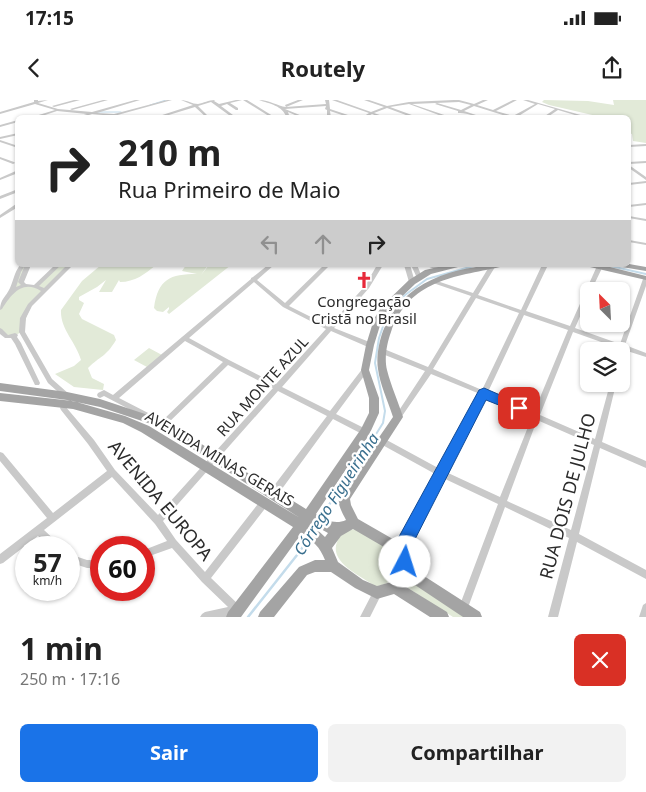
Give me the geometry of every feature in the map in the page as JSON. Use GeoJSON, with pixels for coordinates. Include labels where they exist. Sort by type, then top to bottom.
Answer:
{"type":"FeatureCollection","features":[{"type":"Feature","properties":{"kind":"main road"},"geometry":{"type":"LineString","coordinates":[[631,266],[646,269]]}},
{"type":"Feature","properties":{"kind":"main road"},"geometry":{"type":"LineString","coordinates":[[235,614],[304,521],[365,432],[372,418],[375,408],[365,370],[378,319],[385,308],[415,280],[428,272],[448,267]]}},
{"type":"Feature","properties":{"kind":"main road"},"geometry":{"type":"LineString","coordinates":[[265,617],[303,571],[315,566],[333,566],[376,593],[395,587],[404,570],[405,562],[401,550],[354,523],[345,506],[344,498],[380,440],[398,416],[382,368],[382,351],[386,330],[398,308],[424,288],[448,276],[491,267]]}},
{"type":"Feature","properties":{"kind":"main road"},"geometry":{"type":"LineString","coordinates":[[601,267],[646,278]]}},
{"type":"Feature","properties":{"kind":"main road","name":"AVENIDA MINAS GERAIS"},"geometry":{"type":"LineString","coordinates":[[0,387],[67,396],[118,408],[161,423],[273,494],[304,521],[326,547]]}},
{"type":"Feature","properties":{"kind":"main road","name":"AVENIDA MINAS GERAIS"},"geometry":{"type":"LineString","coordinates":[[0,397],[73,405],[125,420],[145,429],[264,503],[304,521],[333,528]]}},
{"type":"Feature","properties":{"kind":"main road"},"geometry":{"type":"LineString","coordinates":[[333,566],[326,547],[333,528],[354,523]]}},
{"type":"Feature","properties":{"kind":"main road"},"geometry":{"type":"LineString","coordinates":[[404,570],[475,617]]}},
{"type":"Feature","properties":{"kind":"main road"},"geometry":{"type":"LineString","coordinates":[[395,587],[442,617]]}},
{"type":"Feature","properties":{"kind":"street"},"geometry":{"type":"LineString","coordinates":[[0,113],[43,100],[54,106],[97,111],[126,110],[161,100]]}},
{"type":"Feature","properties":{"kind":"street"},"geometry":{"type":"LineString","coordinates":[[54,106],[78,100]]}},
{"type":"Feature","properties":{"kind":"street"},"geometry":{"type":"LineString","coordinates":[[72,109],[106,100]]}},
{"type":"Feature","properties":{"kind":"street"},"geometry":{"type":"LineString","coordinates":[[84,115],[138,100]]}},
{"type":"Feature","properties":{"kind":"street"},"geometry":{"type":"LineString","coordinates":[[119,115],[170,100]]}},
{"type":"Feature","properties":{"kind":"street"},"geometry":{"type":"LineString","coordinates":[[183,100],[195,105],[206,115]]}},
{"type":"Feature","properties":{"kind":"street"},"geometry":{"type":"LineString","coordinates":[[163,115],[212,100],[232,115]]}},
{"type":"Feature","properties":{"kind":"street"},"geometry":{"type":"LineString","coordinates":[[219,105],[240,100]]}},
{"type":"Feature","properties":{"kind":"street"},"geometry":{"type":"LineString","coordinates":[[245,100],[270,115]]}},
{"type":"Feature","properties":{"kind":"street"},"geometry":{"type":"LineString","coordinates":[[264,100],[296,115]]}},
{"type":"Feature","properties":{"kind":"street"},"geometry":{"type":"LineString","coordinates":[[284,108],[301,100]]}},
{"type":"Feature","properties":{"kind":"street"},"geometry":{"type":"LineString","coordinates":[[334,100],[380,115]]}},
{"type":"Feature","properties":{"kind":"street"},"geometry":{"type":"LineString","coordinates":[[366,100],[410,115]]}},
{"type":"Feature","properties":{"kind":"street"},"geometry":{"type":"LineString","coordinates":[[396,100],[442,115]]}},
{"type":"Feature","properties":{"kind":"street"},"geometry":{"type":"LineString","coordinates":[[426,100],[474,115]]}},
{"type":"Feature","properties":{"kind":"street"},"geometry":{"type":"LineString","coordinates":[[365,115],[370,111],[384,106],[457,100],[502,115]]}},
{"type":"Feature","properties":{"kind":"street"},"geometry":{"type":"LineString","coordinates":[[452,115],[486,100]]}},
{"type":"Feature","properties":{"kind":"street"},"geometry":{"type":"LineString","coordinates":[[494,111],[515,100]]}},
{"type":"Feature","properties":{"kind":"street"},"geometry":{"type":"LineString","coordinates":[[525,100],[579,114]]}},
{"type":"Feature","properties":{"kind":"street"},"geometry":{"type":"LineString","coordinates":[[36,102],[58,110],[114,115],[126,113],[130,115]]}},
{"type":"Feature","properties":{"kind":"street"},"geometry":{"type":"LineString","coordinates":[[228,103],[237,109]]}},
{"type":"Feature","properties":{"kind":"street"},"geometry":{"type":"LineString","coordinates":[[519,115],[538,103]]}},
{"type":"Feature","properties":{"kind":"street"},"geometry":{"type":"LineString","coordinates":[[284,108],[327,104],[350,115]]}},
{"type":"Feature","properties":{"kind":"street"},"geometry":{"type":"LineString","coordinates":[[150,106],[166,114]]}},
{"type":"Feature","properties":{"kind":"street"},"geometry":{"type":"LineString","coordinates":[[284,108],[288,115]]}},
{"type":"Feature","properties":{"kind":"street"},"geometry":{"type":"LineString","coordinates":[[548,115],[558,109]]}},
{"type":"Feature","properties":{"kind":"street"},"geometry":{"type":"LineString","coordinates":[[40,115],[58,110]]}},
{"type":"Feature","properties":{"kind":"street"},"geometry":{"type":"LineString","coordinates":[[0,126],[15,122]]}},
{"type":"Feature","properties":{"kind":"street"},"geometry":{"type":"LineString","coordinates":[[0,140],[15,135]]}},
{"type":"Feature","properties":{"kind":"street"},"geometry":{"type":"LineString","coordinates":[[0,140],[15,146]]}},
{"type":"Feature","properties":{"kind":"street"},"geometry":{"type":"LineString","coordinates":[[631,146],[646,145]]}},
{"type":"Feature","properties":{"kind":"street"},"geometry":{"type":"LineString","coordinates":[[0,158],[13,163]]}},
{"type":"Feature","properties":{"kind":"street"},"geometry":{"type":"LineString","coordinates":[[631,165],[646,162]]}},
{"type":"Feature","properties":{"kind":"street"},"geometry":{"type":"LineString","coordinates":[[631,167],[646,180]]}},
{"type":"Feature","properties":{"kind":"street"},"geometry":{"type":"LineString","coordinates":[[0,179],[15,172]]}},
{"type":"Feature","properties":{"kind":"street"},"geometry":{"type":"LineString","coordinates":[[631,184],[646,180]]}},
{"type":"Feature","properties":{"kind":"street"},"geometry":{"type":"LineString","coordinates":[[0,198],[15,191]]}},
{"type":"Feature","properties":{"kind":"street"},"geometry":{"type":"LineString","coordinates":[[631,206],[646,204]]}},
{"type":"Feature","properties":{"kind":"street"},"geometry":{"type":"LineString","coordinates":[[0,217],[15,207]]}},
{"type":"Feature","properties":{"kind":"street"},"geometry":{"type":"LineString","coordinates":[[631,217],[646,220]]}},
{"type":"Feature","properties":{"kind":"street"},"geometry":{"type":"LineString","coordinates":[[631,241],[646,244]]}},
{"type":"Feature","properties":{"kind":"street"},"geometry":{"type":"LineString","coordinates":[[0,308],[12,291],[22,267]]}},
{"type":"Feature","properties":{"kind":"street"},"geometry":{"type":"LineString","coordinates":[[24,286],[21,282],[27,267]]}},
{"type":"Feature","properties":{"kind":"street"},"geometry":{"type":"LineString","coordinates":[[36,286],[56,267]]}},
{"type":"Feature","properties":{"kind":"street"},"geometry":{"type":"LineString","coordinates":[[67,396],[50,381],[22,332],[25,312],[68,267]]}},
{"type":"Feature","properties":{"kind":"street"},"geometry":{"type":"LineString","coordinates":[[114,398],[269,267]]}},
{"type":"Feature","properties":{"kind":"street"},"geometry":{"type":"LineString","coordinates":[[285,306],[325,267]]}},
{"type":"Feature","properties":{"kind":"street","name":"RUA MONTE AZUL"},"geometry":{"type":"LineString","coordinates":[[158,522],[276,387],[372,282],[379,267]]}},
{"type":"Feature","properties":{"kind":"street"},"geometry":{"type":"LineString","coordinates":[[408,267],[415,280]]}},
{"type":"Feature","properties":{"kind":"street"},"geometry":{"type":"LineString","coordinates":[[414,267],[415,280]]}},
{"type":"Feature","properties":{"kind":"street"},"geometry":{"type":"LineString","coordinates":[[434,267],[440,269]]}},
{"type":"Feature","properties":{"kind":"street"},"geometry":{"type":"LineString","coordinates":[[398,416],[495,267]]}},
{"type":"Feature","properties":{"kind":"street"},"geometry":{"type":"LineString","coordinates":[[401,550],[484,393],[544,267]]}},
{"type":"Feature","properties":{"kind":"street"},"geometry":{"type":"LineString","coordinates":[[463,610],[502,503],[597,267]]}},
{"type":"Feature","properties":{"kind":"street"},"geometry":{"type":"LineString","coordinates":[[623,342],[646,278]]}},
{"type":"Feature","properties":{"kind":"street"},"geometry":{"type":"LineString","coordinates":[[254,279],[285,306],[370,345]]}},
{"type":"Feature","properties":{"kind":"street"},"geometry":{"type":"LineString","coordinates":[[435,282],[522,311],[604,342]]}},
{"type":"Feature","properties":{"kind":"street"},"geometry":{"type":"LineString","coordinates":[[12,291],[24,286],[36,286],[44,291]]}},
{"type":"Feature","properties":{"kind":"street"},"geometry":{"type":"LineString","coordinates":[[1,333],[7,337],[22,332]]}},
{"type":"Feature","properties":{"kind":"street"},"geometry":{"type":"LineString","coordinates":[[13,336],[37,383]]}},
{"type":"Feature","properties":{"kind":"street"},"geometry":{"type":"LineString","coordinates":[[185,338],[227,362],[365,432]]}},
{"type":"Feature","properties":{"kind":"street"},"geometry":{"type":"LineString","coordinates":[[382,351],[484,393],[646,465]]}},
{"type":"Feature","properties":{"kind":"street"},"geometry":{"type":"LineString","coordinates":[[630,351],[646,355]]}},
{"type":"Feature","properties":{"kind":"street"},"geometry":{"type":"LineString","coordinates":[[161,423],[227,362]]}},
{"type":"Feature","properties":{"kind":"street"},"geometry":{"type":"LineString","coordinates":[[273,494],[365,370]]}},
{"type":"Feature","properties":{"kind":"street","name":"AVENIDA MINAS GERAIS"},"geometry":{"type":"LineString","coordinates":[[103,392],[161,423]]}},
{"type":"Feature","properties":{"kind":"street","name":"RUA DOIS DE JULHO"},"geometry":{"type":"LineString","coordinates":[[552,617],[611,392]]}},
{"type":"Feature","properties":{"kind":"street","name":"AVENIDA EUROPA"},"geometry":{"type":"LineString","coordinates":[[63,408],[91,442],[112,472],[158,522],[173,543],[235,614]]}},
{"type":"Feature","properties":{"kind":"street"},"geometry":{"type":"LineString","coordinates":[[380,440],[442,474],[574,536],[646,575]]}},
{"type":"Feature","properties":{"kind":"street"},"geometry":{"type":"LineString","coordinates":[[0,456],[52,518]]}},
{"type":"Feature","properties":{"kind":"street"},"geometry":{"type":"LineString","coordinates":[[0,560],[112,472]]}},
{"type":"Feature","properties":{"kind":"street"},"geometry":{"type":"LineString","coordinates":[[205,579],[264,503]]}},
{"type":"Feature","properties":{"kind":"street"},"geometry":{"type":"LineString","coordinates":[[38,530],[44,536]]}},
{"type":"Feature","properties":{"kind":"street"},"geometry":{"type":"LineString","coordinates":[[155,550],[173,543]]}},
{"type":"Feature","properties":{"kind":"street"},"geometry":{"type":"LineString","coordinates":[[365,617],[376,593]]}},
{"type":"Feature","properties":{"kind":"street"},"geometry":{"type":"LineString","coordinates":[[644,617],[646,608]]}},
{"type":"Feature","properties":{"kind":"street"},"geometry":{"type":"LineString","coordinates":[[205,617],[235,614]]}},
{"type":"Feature","properties":{"kind":"green space"},"geometry":{"type":"Polygon","coordinates":[[[544,100],[588,101],[614,105],[613,100],[646,100],[646,143],[633,141],[631,115],[592,115],[542,102],[544,100]]]}},
{"type":"Feature","properties":{"kind":"green space"},"geometry":{"type":"Polygon","coordinates":[[[22,267],[27,267],[23,275],[24,286],[36,286],[56,267],[68,267],[30,305],[22,332],[13,336],[7,336],[0,330],[0,308],[12,291],[22,267]]]}},
{"type":"Feature","properties":{"kind":"green space"},"geometry":{"type":"Polygon","coordinates":[[[99,267],[153,267],[135,279],[125,282],[120,282],[119,280],[112,292],[99,292],[106,280],[79,297],[79,300],[84,303],[79,314],[82,319],[114,335],[116,340],[106,353],[88,368],[92,378],[104,384],[103,390],[74,387],[55,374],[74,366],[81,360],[63,323],[61,310],[82,281],[99,267]]]}},
{"type":"Feature","properties":{"kind":"green space"},"geometry":{"type":"Polygon","coordinates":[[[185,267],[207,267],[201,275],[207,267],[228,267],[169,314],[167,312],[169,307],[163,312],[157,311],[154,308],[162,284],[179,275],[197,274],[182,271],[185,267]]]}},
{"type":"Feature","properties":{"kind":"green space"},"geometry":{"type":"Polygon","coordinates":[[[149,348],[162,355],[147,367],[134,360],[149,348]]]}},
{"type":"Feature","properties":{"kind":"green space"},"geometry":{"type":"Polygon","coordinates":[[[355,529],[393,551],[396,557],[397,569],[392,579],[387,583],[375,586],[342,563],[336,550],[338,539],[344,533],[355,529]]]}},
{"type":"Feature","properties":{"kind":"green space"},"geometry":{"type":"Polygon","coordinates":[[[408,580],[468,617],[453,617],[408,588],[405,585],[408,580]]]}},
{"type":"Feature","properties":{"kind":"waterway"},"geometry":{"type":"LineString","coordinates":[[150,105],[166,100]]}},
{"type":"Feature","properties":{"kind":"waterway"},"geometry":{"type":"LineString","coordinates":[[96,112],[121,112]]}},
{"type":"Feature","properties":{"kind":"waterway","name":"Córrego Figueirinha"},"geometry":{"type":"LineString","coordinates":[[358,463],[383,423],[385,411],[375,363],[379,338],[387,315],[405,295],[427,279],[470,267]]}},
{"type":"Feature","properties":{"kind":"waterway","name":"Córrego Figueirinha"},"geometry":{"type":"LineString","coordinates":[[615,267],[646,274]]}},
{"type":"Feature","properties":{"kind":"waterway","name":"Córrego Figueirinha"},"geometry":{"type":"LineString","coordinates":[[320,518],[359,461]]}},
{"type":"Feature","properties":{"kind":"waterway","name":"Córrego Figueirinha"},"geometry":{"type":"LineString","coordinates":[[248,617],[301,550],[308,537]]}},
{"type":"Feature","properties":{"kind":"place","name":"Congregação Cristã no Brasil"},"geometry":{"type":"Point","coordinates":[364,280]}},
{"type":"Feature","properties":{"kind":"route"},"geometry":{"type":"LineString","coordinates":[[405,562],[401,550],[484,393],[519,408]]}}]}
